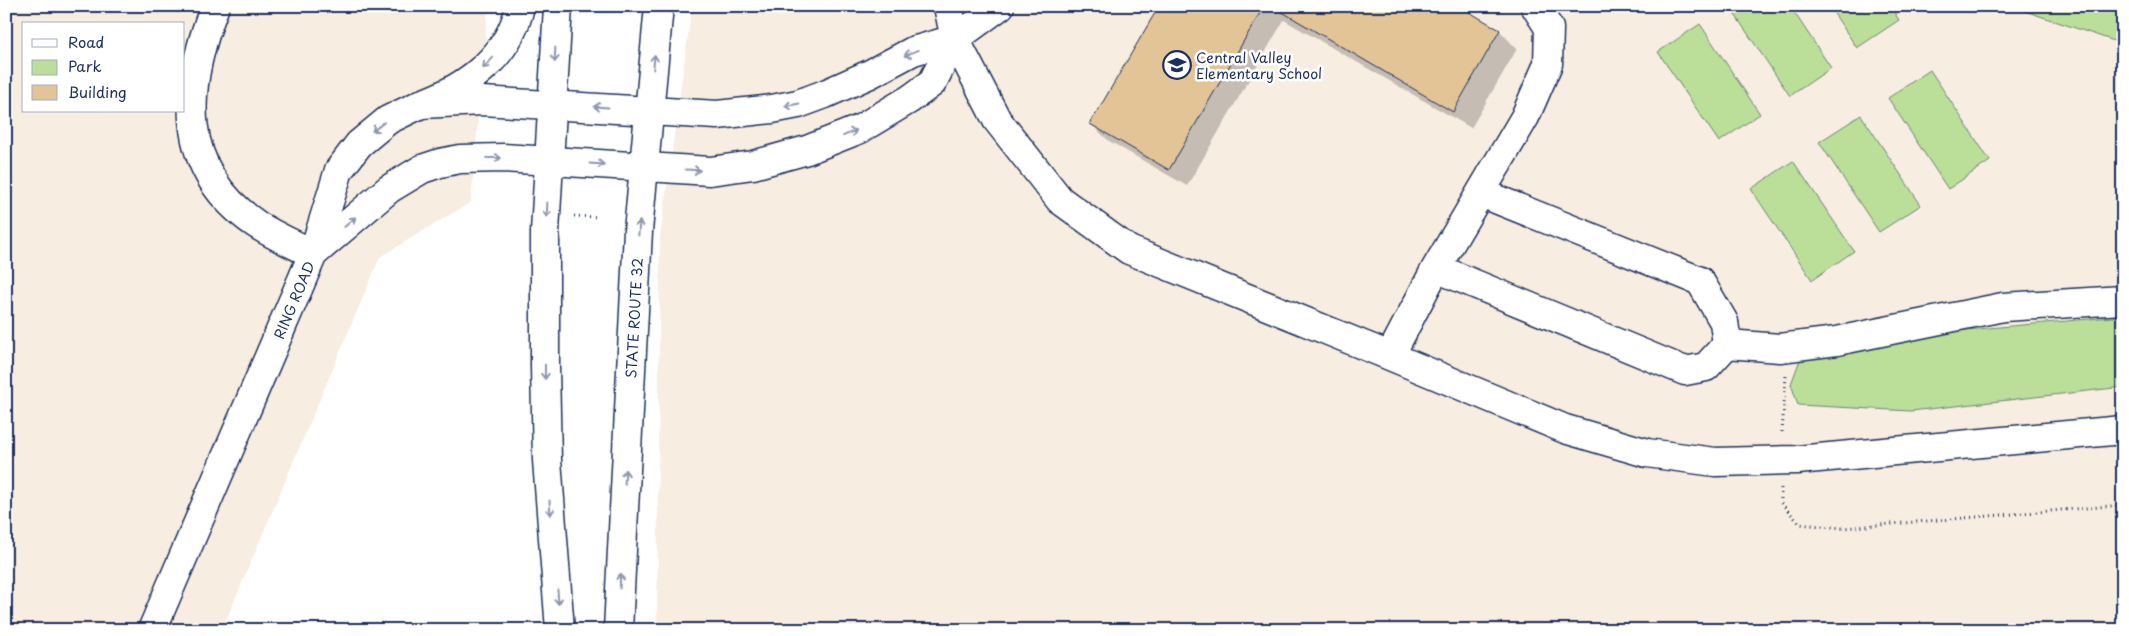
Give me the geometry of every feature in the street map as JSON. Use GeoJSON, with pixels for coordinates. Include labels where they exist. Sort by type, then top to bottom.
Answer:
{"type":"FeatureCollection","features":[{"type":"Feature","properties":{"kind":"street","name":"RING ROAD"},"geometry":{"type":"LineString","coordinates":[[152,630],[314,254],[270,233],[244,214],[213,182],[202,164],[194,138],[192,101],[195,70],[204,33],[214,6]]}},
{"type":"Feature","properties":{"kind":"street"},"geometry":{"type":"LineString","coordinates":[[314,254],[339,170],[347,158],[359,144],[388,120],[421,104],[446,95],[488,65],[515,25],[520,6]]}},
{"type":"Feature","properties":{"kind":"street"},"geometry":{"type":"LineString","coordinates":[[558,6],[545,232],[545,408],[550,509],[560,630]]}},
{"type":"Feature","properties":{"kind":"street","name":"STATE ROUTE 32"},"geometry":{"type":"LineString","coordinates":[[618,630],[638,231],[659,6]]}},
{"type":"Feature","properties":{"kind":"street"},"geometry":{"type":"LineString","coordinates":[[948,6],[955,39],[997,120],[1060,200],[1129,250],[1565,429],[1647,454],[1715,462],[1779,460],[2123,430]]}},
{"type":"Feature","properties":{"kind":"street"},"geometry":{"type":"LineString","coordinates":[[1390,356],[1436,268],[1525,118],[1548,64],[1549,28],[1535,6]]}},
{"type":"Feature","properties":{"kind":"street"},"geometry":{"type":"LineString","coordinates":[[421,104],[482,101],[717,114],[798,104],[848,85],[913,51],[955,39],[996,8]]}},
{"type":"Feature","properties":{"kind":"street"},"geometry":{"type":"LineString","coordinates":[[314,254],[389,189],[422,169],[460,159],[503,158],[710,171],[780,158],[834,141],[885,116],[932,82],[955,39]]}},
{"type":"Feature","properties":{"kind":"street"},"geometry":{"type":"LineString","coordinates":[[1481,193],[1700,281],[1724,322],[1727,344]]}},
{"type":"Feature","properties":{"kind":"street"},"geometry":{"type":"LineString","coordinates":[[1436,268],[1685,371],[1706,367],[1727,344],[1788,346],[1836,341],[2003,307],[2123,300]]}},
{"type":"Feature","properties":{"kind":"path"},"geometry":{"type":"LineString","coordinates":[[566,216],[599,217]]}},
{"type":"Feature","properties":{"kind":"path"},"geometry":{"type":"LineString","coordinates":[[1788,346],[1779,460],[1782,503],[1800,524],[1842,528],[2123,505]]}},
{"type":"Feature","properties":{"kind":"shaded area"},"geometry":{"type":"Polygon","coordinates":[[[6,6],[488,6],[471,202],[380,257],[222,630],[6,630],[6,6]]]}},
{"type":"Feature","properties":{"kind":"shaded area"},"geometry":{"type":"Polygon","coordinates":[[[692,6],[2123,6],[2123,630],[657,630],[660,238],[692,6]]]}},
{"type":"Feature","properties":{"kind":"green space"},"geometry":{"type":"Polygon","coordinates":[[[1729,6],[1790,6],[1831,68],[1790,96],[1729,6]]]}},
{"type":"Feature","properties":{"kind":"green space"},"geometry":{"type":"Polygon","coordinates":[[[1829,6],[1890,6],[1899,20],[1857,48],[1829,6]]]}},
{"type":"Feature","properties":{"kind":"green space"},"geometry":{"type":"Polygon","coordinates":[[[2010,6],[2123,6],[2123,44],[2010,6]]]}},
{"type":"Feature","properties":{"kind":"green space"},"geometry":{"type":"Polygon","coordinates":[[[1700,24],[1760,114],[1719,142],[1658,52],[1700,24]]]}},
{"type":"Feature","properties":{"kind":"green space"},"geometry":{"type":"Polygon","coordinates":[[[1930,70],[1990,161],[1948,189],[1888,98],[1930,70]]]}},
{"type":"Feature","properties":{"kind":"green space"},"geometry":{"type":"Polygon","coordinates":[[[1861,115],[1921,205],[1879,232],[1819,142],[1861,115]]]}},
{"type":"Feature","properties":{"kind":"green space"},"geometry":{"type":"Polygon","coordinates":[[[1793,161],[1854,251],[1812,280],[1751,189],[1793,161]]]}},
{"type":"Feature","properties":{"kind":"green space"},"geometry":{"type":"Polygon","coordinates":[[[2123,316],[2123,387],[1911,411],[1798,405],[1791,384],[1801,357],[1955,331],[2123,316]]]}},
{"type":"Feature","properties":{"kind":"building","name":"Central Valley Elementary School"},"geometry":{"type":"Polygon","coordinates":[[[1159,6],[1264,6],[1169,170],[1090,124],[1159,6]]]}},
{"type":"Feature","properties":{"kind":"building","name":"Central Valley Elementary School"},"geometry":{"type":"Polygon","coordinates":[[[1272,6],[1459,6],[1500,30],[1453,112],[1272,6]]]}},
{"type":"Feature","properties":{"kind":"place","name":"Central Valley Elementary School"},"geometry":{"type":"Point","coordinates":[1177,65]}}]}
